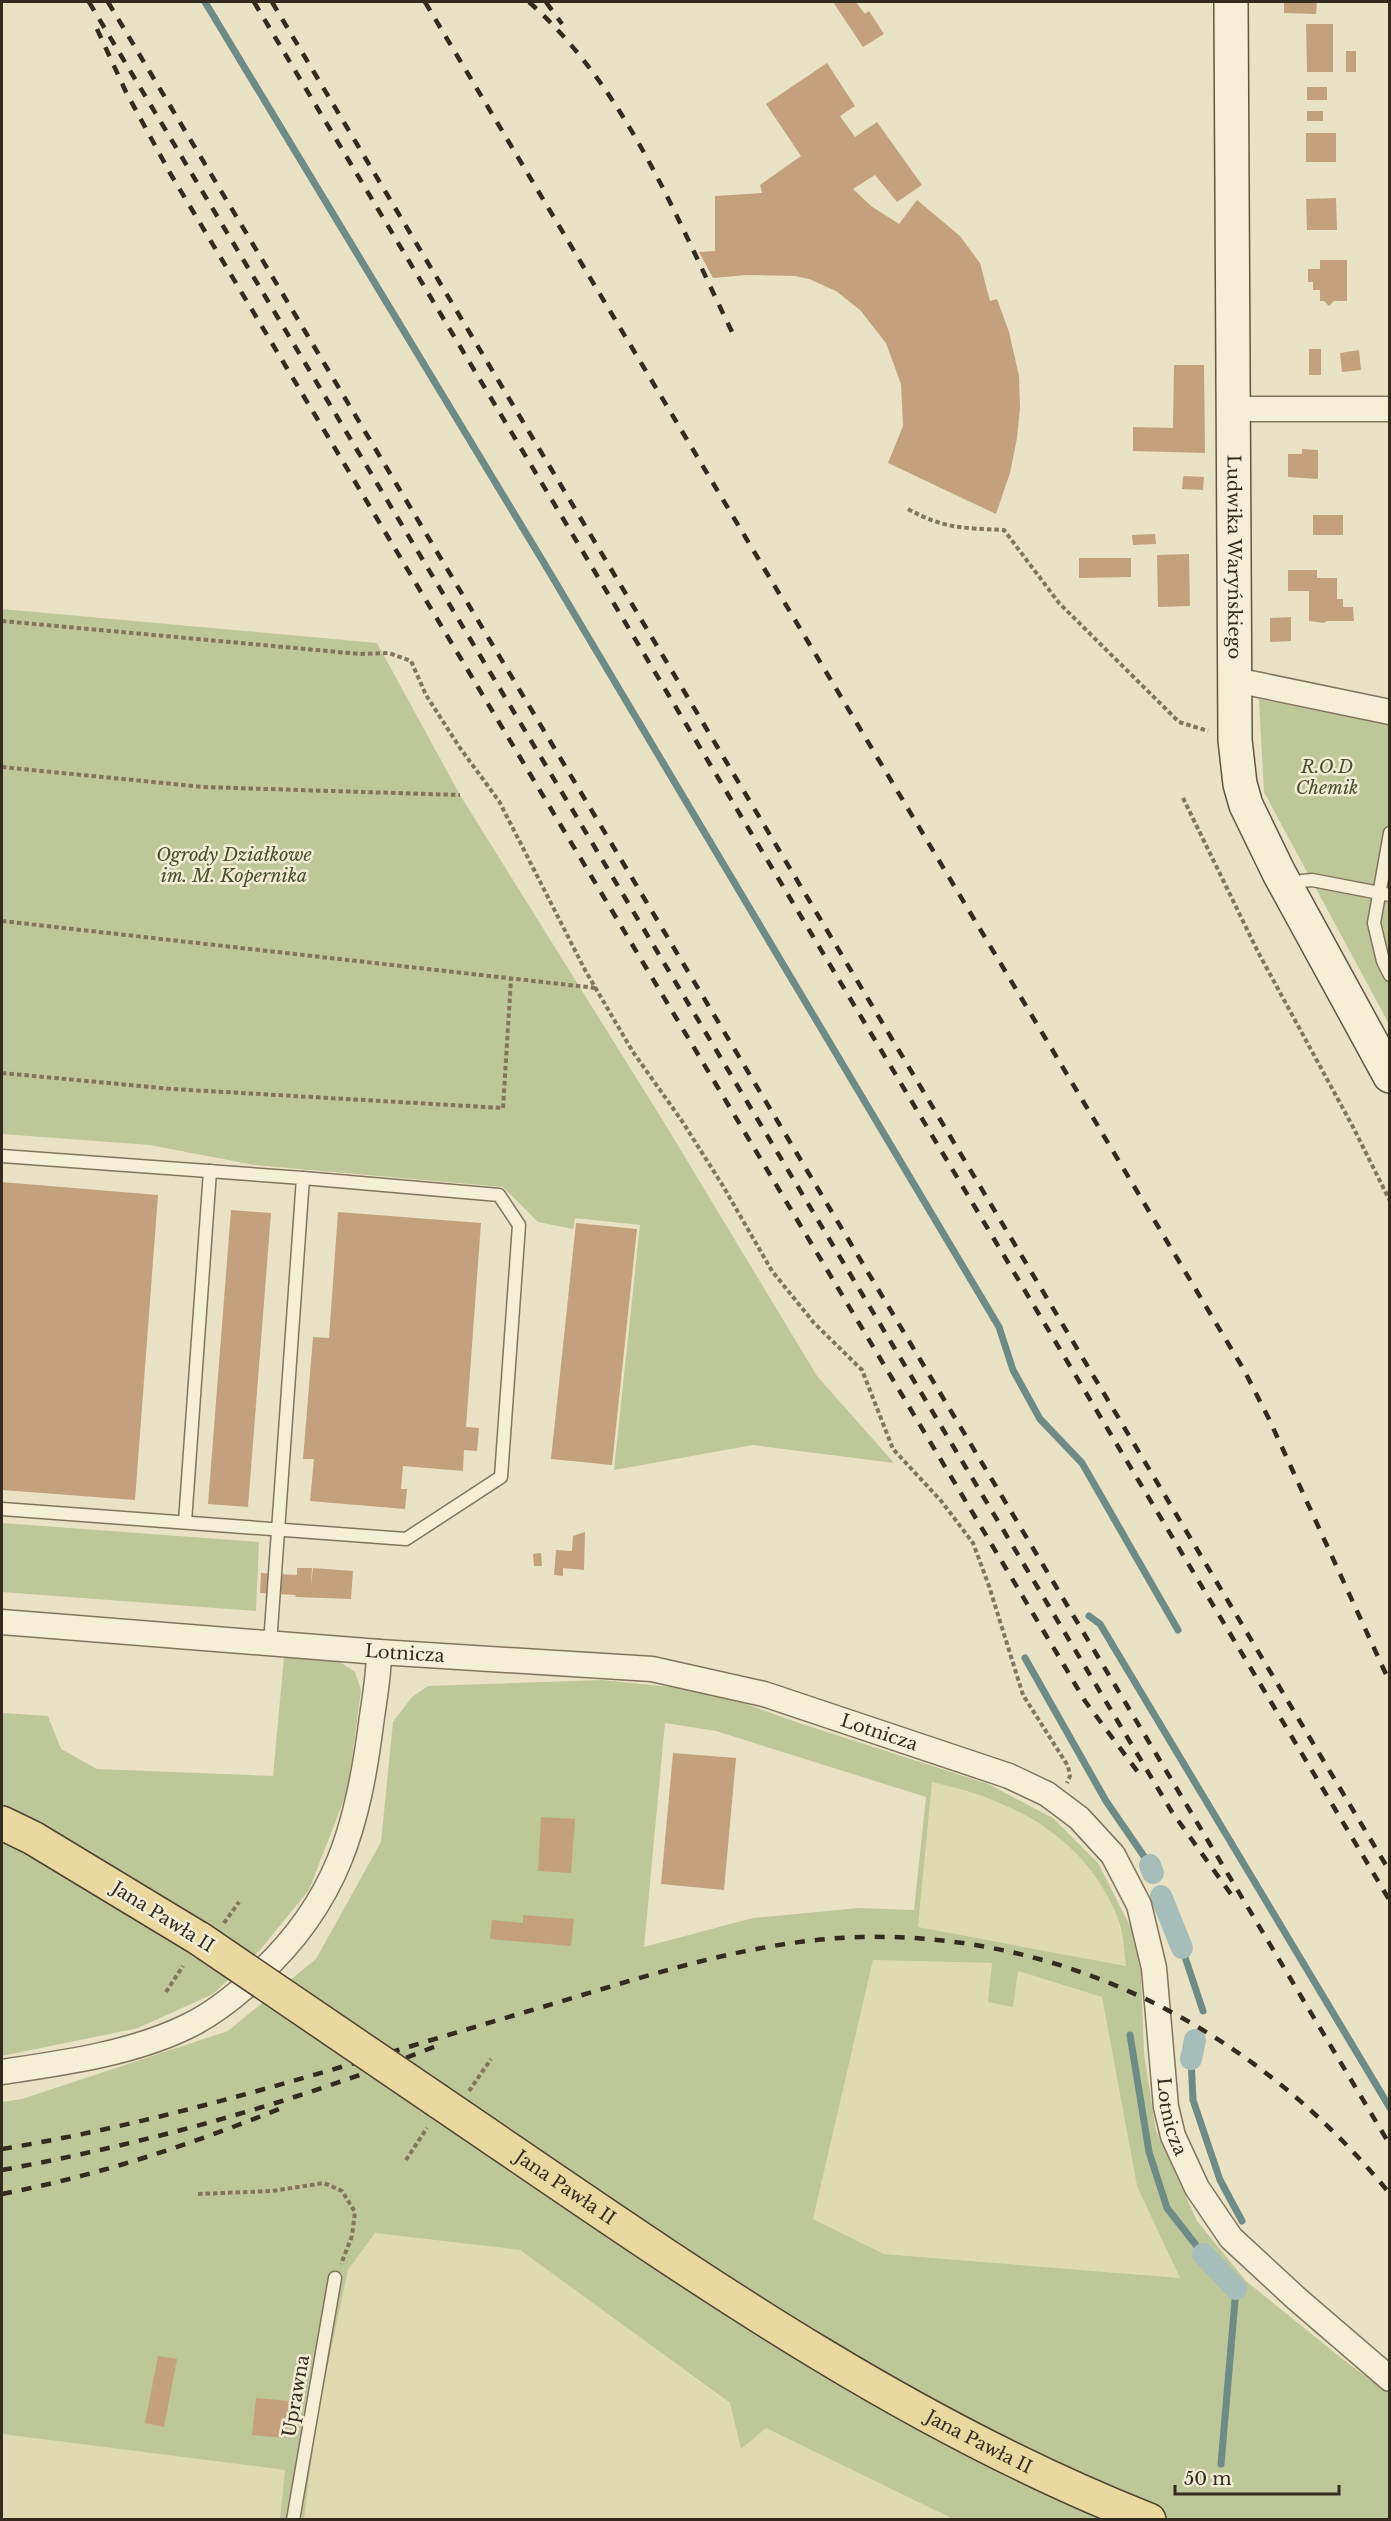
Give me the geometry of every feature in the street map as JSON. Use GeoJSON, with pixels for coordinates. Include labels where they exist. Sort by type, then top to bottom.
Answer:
{"type":"FeatureCollection","features":[{"type":"Feature","properties":{"kind":"main road","name":"Jana Pawła II"},"geometry":{"type":"LineString","coordinates":[[2,1823],[33,1838],[201,1944],[750,2310],[866,2381],[979,2442],[1149,2520]]}},
{"type":"Feature","properties":{"kind":"street","name":"Ludwika Waryńskiego"},"geometry":{"type":"LineString","coordinates":[[1231,2],[1235,740],[1240,784],[1246,806],[1288,889],[1389,1076]]}},
{"type":"Feature","properties":{"kind":"street"},"geometry":{"type":"LineString","coordinates":[[1233,409],[1389,409]]}},
{"type":"Feature","properties":{"kind":"street"},"geometry":{"type":"LineString","coordinates":[[1235,683],[1250,683],[1389,712]]}},
{"type":"Feature","properties":{"kind":"street","name":"Lotnicza"},"geometry":{"type":"LineString","coordinates":[[2,1622],[380,1652],[652,1669],[764,1694],[1009,1776],[1047,1794],[1079,1818],[1113,1855],[1139,1905],[1154,1968],[1166,2107],[1173,2136],[1197,2188],[1231,2238],[1297,2300],[1389,2379]]}},
{"type":"Feature","properties":{"kind":"street"},"geometry":{"type":"LineString","coordinates":[[2,2072],[82,2060],[185,2028],[229,2002],[279,1957],[307,1921],[331,1883],[350,1834],[364,1784],[380,1652]]}},
{"type":"Feature","properties":{"kind":"lane"},"geometry":{"type":"LineString","coordinates":[[1389,832],[1384,894],[1374,923],[1383,961],[1389,975]]}},
{"type":"Feature","properties":{"kind":"lane"},"geometry":{"type":"LineString","coordinates":[[1288,889],[1302,881],[1312,880],[1384,894]]}},
{"type":"Feature","properties":{"kind":"lane"},"geometry":{"type":"LineString","coordinates":[[2,1156],[499,1195],[519,1225],[501,1477],[406,1539],[2,1509]]}},
{"type":"Feature","properties":{"kind":"lane"},"geometry":{"type":"LineString","coordinates":[[184,1522],[210,1172]]}},
{"type":"Feature","properties":{"kind":"lane"},"geometry":{"type":"LineString","coordinates":[[270,1644],[303,1178]]}},
{"type":"Feature","properties":{"kind":"lane","name":"Uprawna"},"geometry":{"type":"LineString","coordinates":[[293,2520],[335,2278]]}},
{"type":"Feature","properties":{"kind":"path"},"geometry":{"type":"LineString","coordinates":[[908,509],[929,521],[963,529],[1004,530],[1059,603],[1179,722],[1235,740]]}},
{"type":"Feature","properties":{"kind":"path"},"geometry":{"type":"LineString","coordinates":[[2,621],[360,654],[389,653],[411,661],[426,695],[460,748],[499,801],[596,988],[633,1052],[682,1121],[772,1271],[814,1323],[862,1370],[893,1449],[942,1502],[973,1543],[1023,1695],[1068,1766],[1070,1776],[1057,1801]]}},
{"type":"Feature","properties":{"kind":"path"},"geometry":{"type":"LineString","coordinates":[[2,768],[203,787],[460,795]]}},
{"type":"Feature","properties":{"kind":"path"},"geometry":{"type":"LineString","coordinates":[[1183,798],[1258,952],[1353,1127],[1389,1202]]}},
{"type":"Feature","properties":{"kind":"path"},"geometry":{"type":"LineString","coordinates":[[2,921],[596,988]]}},
{"type":"Feature","properties":{"kind":"path"},"geometry":{"type":"LineString","coordinates":[[2,1073],[172,1089],[503,1108],[511,979]]}},
{"type":"Feature","properties":{"kind":"path"},"geometry":{"type":"LineString","coordinates":[[166,1992],[201,1944],[239,1902]]}},
{"type":"Feature","properties":{"kind":"path"},"geometry":{"type":"LineString","coordinates":[[406,2160],[444,2108],[491,2060]]}},
{"type":"Feature","properties":{"kind":"path"},"geometry":{"type":"LineString","coordinates":[[198,2194],[272,2191],[324,2183],[342,2191],[355,2212],[352,2236],[335,2278]]}},
{"type":"Feature","properties":{"kind":"shaded area"},"geometry":{"type":"Polygon","coordinates":[[[932,1781],[1004,1803],[1059,1836],[1096,1874],[1118,1918],[1127,1966],[918,1927],[932,1781]]]}},
{"type":"Feature","properties":{"kind":"shaded area"},"geometry":{"type":"Polygon","coordinates":[[[873,1960],[992,1963],[989,2002],[1018,1971],[1102,1997],[1137,2186],[1181,2278],[884,2254],[813,2219],[873,1960]]]}},
{"type":"Feature","properties":{"kind":"shaded area"},"geometry":{"type":"Polygon","coordinates":[[[375,2233],[520,2250],[730,2404],[741,2448],[766,2428],[953,2519],[304,2520],[317,2417],[348,2270],[375,2233]]]}},
{"type":"Feature","properties":{"kind":"shaded area"},"geometry":{"type":"Polygon","coordinates":[[[2,2434],[285,2470],[280,2519],[2,2520],[2,2434]]]}},
{"type":"Feature","properties":{"kind":"green space","name":"Ogrody Działkowe im. M. Kopernika"},"geometry":{"type":"Polygon","coordinates":[[[2,609],[377,643],[460,795],[665,1124],[817,1376],[894,1463],[753,1445],[614,1470],[640,1225],[575,1218],[573,1229],[538,1222],[503,1187],[254,1165],[150,1145],[2,1134],[2,609]]]}},
{"type":"Feature","properties":{"kind":"green space","name":"R.O.D Chemik"},"geometry":{"type":"Polygon","coordinates":[[[1259,699],[1389,725],[1389,1024],[1264,792],[1259,699]]]}},
{"type":"Feature","properties":{"kind":"green space"},"geometry":{"type":"Polygon","coordinates":[[[2,1523],[259,1542],[256,1611],[2,1592],[2,1523]]]}},
{"type":"Feature","properties":{"kind":"green space"},"geometry":{"type":"Polygon","coordinates":[[[284,1657],[337,1660],[355,1672],[361,1690],[348,1789],[309,1890],[260,1950],[213,1994],[138,2028],[2,2056],[2,1713],[48,1716],[61,1749],[97,1769],[273,1776],[284,1657]]]}},
{"type":"Feature","properties":{"kind":"green space"},"geometry":{"type":"Polygon","coordinates":[[[602,1680],[710,1691],[796,1722],[988,1784],[1053,1818],[1098,1863],[1131,1928],[1141,1973],[1144,2053],[1156,2131],[1197,2221],[1246,2281],[1389,2394],[1389,2519],[953,2519],[766,2428],[741,2449],[730,2403],[520,2250],[375,2233],[348,2270],[317,2417],[304,2519],[280,2519],[285,2470],[2,2434],[2,2102],[22,2099],[228,2031],[316,1959],[381,1842],[393,1722],[412,1697],[428,1686],[602,1680]],[[665,1723],[644,1947],[753,1918],[859,1908],[914,1910],[926,1797],[716,1731],[665,1723]],[[932,1782],[918,1927],[1126,1966],[1117,1916],[1103,1888],[1086,1864],[1065,1843],[1043,1826],[1017,1811],[990,1799],[932,1782]],[[873,1960],[813,2219],[884,2254],[1180,2278],[1137,2186],[1102,1997],[1018,1971],[1013,2007],[988,2002],[992,1963],[873,1960]]]}},
{"type":"Feature","properties":{"kind":"building"},"geometry":{"type":"Polygon","coordinates":[[[833,2],[856,2],[865,14],[869,11],[884,34],[863,47],[833,2]]]}},
{"type":"Feature","properties":{"kind":"building"},"geometry":{"type":"Polygon","coordinates":[[[1284,2],[1317,2],[1316,14],[1284,13],[1284,2]]]}},
{"type":"Feature","properties":{"kind":"building"},"geometry":{"type":"Polygon","coordinates":[[[1306,24],[1333,24],[1333,72],[1307,72],[1306,24]]]}},
{"type":"Feature","properties":{"kind":"building"},"geometry":{"type":"Polygon","coordinates":[[[1346,51],[1356,51],[1356,72],[1346,72],[1346,51]]]}},
{"type":"Feature","properties":{"kind":"building"},"geometry":{"type":"Polygon","coordinates":[[[827,63],[855,106],[840,116],[855,137],[877,122],[922,185],[897,202],[875,175],[853,189],[871,206],[899,224],[917,200],[960,236],[980,263],[990,301],[997,299],[1009,332],[1019,376],[1020,407],[1010,473],[996,514],[888,463],[903,426],[901,384],[886,343],[860,310],[836,291],[809,279],[795,276],[747,275],[713,278],[699,252],[715,251],[715,196],[762,193],[760,185],[801,156],[766,104],[827,63]]]}},
{"type":"Feature","properties":{"kind":"building"},"geometry":{"type":"Polygon","coordinates":[[[1307,87],[1327,87],[1327,100],[1307,100],[1307,87]]]}},
{"type":"Feature","properties":{"kind":"building"},"geometry":{"type":"Polygon","coordinates":[[[1307,111],[1323,111],[1323,121],[1307,121],[1307,111]]]}},
{"type":"Feature","properties":{"kind":"building"},"geometry":{"type":"Polygon","coordinates":[[[1306,133],[1336,133],[1336,162],[1306,162],[1306,133]]]}},
{"type":"Feature","properties":{"kind":"building"},"geometry":{"type":"Polygon","coordinates":[[[1336,198],[1337,230],[1307,230],[1306,199],[1336,198]]]}},
{"type":"Feature","properties":{"kind":"building"},"geometry":{"type":"Polygon","coordinates":[[[1320,260],[1347,260],[1347,301],[1334,301],[1329,306],[1324,301],[1320,301],[1320,290],[1313,290],[1313,282],[1308,282],[1308,269],[1320,269],[1320,260]]]}},
{"type":"Feature","properties":{"kind":"building"},"geometry":{"type":"Polygon","coordinates":[[[1309,349],[1321,349],[1321,375],[1309,375],[1309,349]]]}},
{"type":"Feature","properties":{"kind":"building"},"geometry":{"type":"Polygon","coordinates":[[[1359,350],[1361,370],[1342,372],[1340,353],[1359,350]]]}},
{"type":"Feature","properties":{"kind":"building"},"geometry":{"type":"Polygon","coordinates":[[[1174,365],[1204,365],[1205,453],[1133,451],[1133,427],[1173,428],[1174,365]]]}},
{"type":"Feature","properties":{"kind":"building"},"geometry":{"type":"Polygon","coordinates":[[[1302,449],[1318,450],[1318,479],[1288,477],[1288,454],[1302,454],[1302,449]]]}},
{"type":"Feature","properties":{"kind":"building"},"geometry":{"type":"Polygon","coordinates":[[[1185,476],[1204,477],[1203,490],[1182,489],[1185,476]]]}},
{"type":"Feature","properties":{"kind":"building"},"geometry":{"type":"Polygon","coordinates":[[[1313,515],[1343,515],[1343,535],[1313,535],[1313,515]]]}},
{"type":"Feature","properties":{"kind":"building"},"geometry":{"type":"Polygon","coordinates":[[[1155,534],[1156,544],[1133,545],[1132,535],[1155,534]]]}},
{"type":"Feature","properties":{"kind":"building"},"geometry":{"type":"Polygon","coordinates":[[[1189,554],[1190,606],[1158,607],[1157,555],[1189,554]]]}},
{"type":"Feature","properties":{"kind":"building"},"geometry":{"type":"Polygon","coordinates":[[[1079,558],[1131,558],[1131,577],[1079,578],[1079,558]]]}},
{"type":"Feature","properties":{"kind":"building"},"geometry":{"type":"Polygon","coordinates":[[[1288,570],[1317,570],[1317,578],[1337,578],[1337,599],[1343,599],[1343,607],[1353,607],[1354,621],[1324,623],[1309,621],[1309,591],[1288,591],[1288,570]]]}},
{"type":"Feature","properties":{"kind":"building"},"geometry":{"type":"Polygon","coordinates":[[[1291,617],[1291,641],[1270,642],[1270,618],[1291,617]]]}},
{"type":"Feature","properties":{"kind":"building"},"geometry":{"type":"Polygon","coordinates":[[[2,1182],[158,1195],[135,1500],[2,1490],[2,1182]]]}},
{"type":"Feature","properties":{"kind":"building"},"geometry":{"type":"Polygon","coordinates":[[[231,1210],[271,1213],[248,1507],[208,1504],[231,1210]]]}},
{"type":"Feature","properties":{"kind":"building"},"geometry":{"type":"Polygon","coordinates":[[[338,1212],[481,1223],[466,1427],[479,1428],[477,1451],[464,1450],[463,1471],[403,1466],[401,1489],[407,1489],[405,1509],[310,1501],[314,1459],[303,1459],[313,1337],[329,1338],[338,1212]]]}},
{"type":"Feature","properties":{"kind":"building"},"geometry":{"type":"Polygon","coordinates":[[[576,1223],[637,1229],[612,1465],[551,1459],[576,1223]]]}},
{"type":"Feature","properties":{"kind":"building"},"geometry":{"type":"Polygon","coordinates":[[[585,1532],[584,1570],[563,1568],[563,1576],[554,1575],[556,1550],[572,1551],[573,1536],[585,1532]]]}},
{"type":"Feature","properties":{"kind":"building"},"geometry":{"type":"Polygon","coordinates":[[[541,1553],[542,1566],[534,1566],[533,1554],[541,1553]]]}},
{"type":"Feature","properties":{"kind":"building"},"geometry":{"type":"Polygon","coordinates":[[[297,1568],[312,1568],[311,1586],[313,1568],[353,1571],[351,1599],[260,1593],[261,1573],[297,1575],[297,1568]]]}},
{"type":"Feature","properties":{"kind":"building"},"geometry":{"type":"Polygon","coordinates":[[[673,1753],[736,1758],[724,1890],[661,1884],[673,1753]]]}},
{"type":"Feature","properties":{"kind":"building"},"geometry":{"type":"Polygon","coordinates":[[[541,1817],[575,1819],[571,1873],[538,1871],[541,1817]]]}},
{"type":"Feature","properties":{"kind":"building"},"geometry":{"type":"Polygon","coordinates":[[[523,1915],[574,1919],[571,1946],[490,1939],[492,1920],[523,1923],[523,1915]]]}},
{"type":"Feature","properties":{"kind":"building"},"geometry":{"type":"Polygon","coordinates":[[[158,2356],[177,2359],[164,2427],[145,2423],[158,2356]]]}},
{"type":"Feature","properties":{"kind":"building"},"geometry":{"type":"Polygon","coordinates":[[[256,2398],[290,2401],[286,2438],[252,2435],[256,2398]]]}},
{"type":"Feature","properties":{"kind":"waterway"},"geometry":{"type":"LineString","coordinates":[[205,2],[544,563],[999,1327],[1013,1370],[1040,1419],[1082,1463],[1178,1630]]}},
{"type":"Feature","properties":{"kind":"waterway"},"geometry":{"type":"LineString","coordinates":[[1089,1616],[1100,1624],[1390,2108]]}},
{"type":"Feature","properties":{"kind":"waterway"},"geometry":{"type":"LineString","coordinates":[[1025,1658],[1106,1801],[1150,1865]]}},
{"type":"Feature","properties":{"kind":"waterway"},"geometry":{"type":"LineString","coordinates":[[1150,1865],[1153,1873]]}},
{"type":"Feature","properties":{"kind":"waterway"},"geometry":{"type":"LineString","coordinates":[[1161,1896],[1182,1948]]}},
{"type":"Feature","properties":{"kind":"waterway"},"geometry":{"type":"LineString","coordinates":[[1182,1948],[1203,2011]]}},
{"type":"Feature","properties":{"kind":"waterway"},"geometry":{"type":"LineString","coordinates":[[1130,2035],[1149,2152],[1167,2208],[1203,2254]]}},
{"type":"Feature","properties":{"kind":"waterway"},"geometry":{"type":"LineString","coordinates":[[1191,2059],[1195,2040]]}},
{"type":"Feature","properties":{"kind":"waterway"},"geometry":{"type":"LineString","coordinates":[[1191,2059],[1193,2100],[1220,2180],[1242,2221]]}},
{"type":"Feature","properties":{"kind":"waterway"},"geometry":{"type":"LineString","coordinates":[[1203,2254],[1236,2289]]}},
{"type":"Feature","properties":{"kind":"waterway"},"geometry":{"type":"LineString","coordinates":[[1221,2464],[1236,2289]]}},
{"type":"Feature","properties":{"kind":"railway"},"geometry":{"type":"LineString","coordinates":[[89,2],[1172,1812],[1233,1897]]}},
{"type":"Feature","properties":{"kind":"railway"},"geometry":{"type":"LineString","coordinates":[[108,2],[1390,2145]]}},
{"type":"Feature","properties":{"kind":"railway"},"geometry":{"type":"LineString","coordinates":[[254,2],[1390,1901]]}},
{"type":"Feature","properties":{"kind":"railway"},"geometry":{"type":"LineString","coordinates":[[272,2],[1390,1872]]}},
{"type":"Feature","properties":{"kind":"railway"},"geometry":{"type":"LineString","coordinates":[[425,2],[1244,1370],[1269,1419],[1390,1683]]}},
{"type":"Feature","properties":{"kind":"railway"},"geometry":{"type":"LineString","coordinates":[[529,2],[564,37],[595,75],[622,116],[670,203],[734,336]]}},
{"type":"Feature","properties":{"kind":"railway"},"geometry":{"type":"LineString","coordinates":[[546,2],[562,24]]}},
{"type":"Feature","properties":{"kind":"railway"},"geometry":{"type":"LineString","coordinates":[[97,29],[126,92],[170,173],[1085,1701],[1143,1779]]}},
{"type":"Feature","properties":{"kind":"railway"},"geometry":{"type":"LineString","coordinates":[[2,2149],[138,2122],[272,2087],[698,1962],[779,1945],[861,1937],[938,1940],[1014,1953],[1086,1974],[1155,2004],[1221,2041],[1282,2086],[1339,2137],[1390,2194]]}},
{"type":"Feature","properties":{"kind":"railway"},"geometry":{"type":"LineString","coordinates":[[2,2170],[112,2147],[222,2119],[330,2085],[436,2046]]}},
{"type":"Feature","properties":{"kind":"railway"},"geometry":{"type":"LineString","coordinates":[[2,2194],[74,2178],[144,2158],[284,2107]]}}]}
